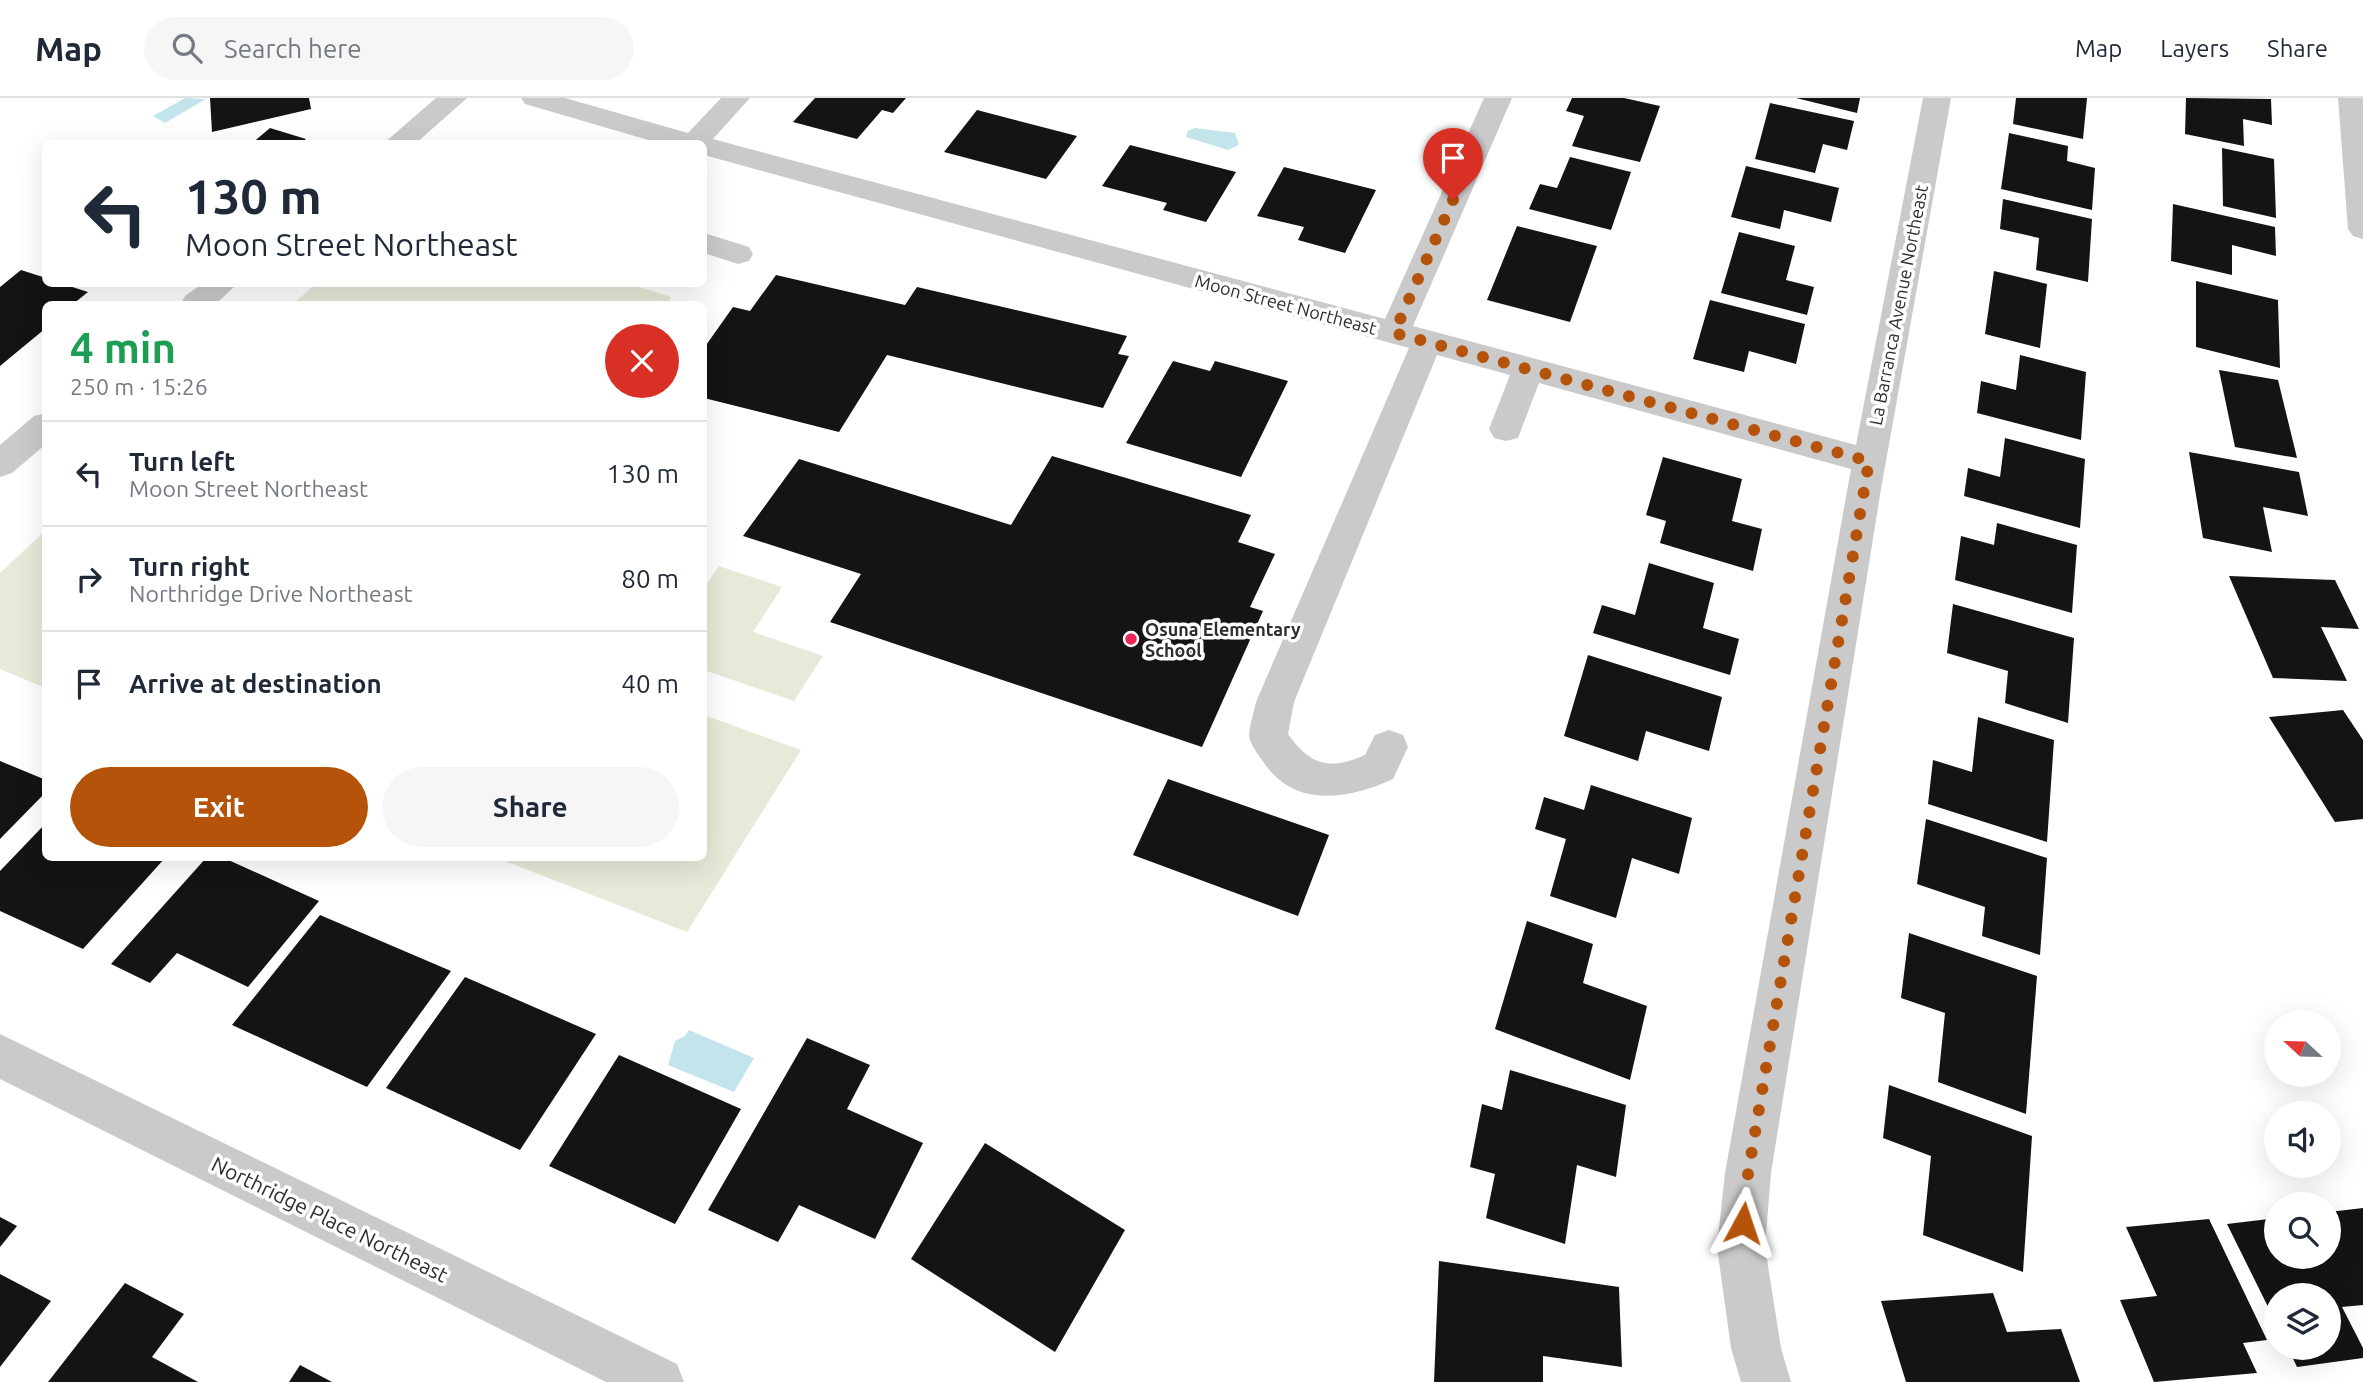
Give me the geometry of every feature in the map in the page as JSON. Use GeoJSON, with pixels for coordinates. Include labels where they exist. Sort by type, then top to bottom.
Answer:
{"type":"FeatureCollection","features":[{"type":"Feature","properties":{"kind":"street"},"geometry":{"type":"LineString","coordinates":[[402,140],[453,98]]}},
{"type":"Feature","properties":{"kind":"street"},"geometry":{"type":"LineString","coordinates":[[536,98],[683,140]]}},
{"type":"Feature","properties":{"kind":"street"},"geometry":{"type":"LineString","coordinates":[[696,140],[736,98]]}},
{"type":"Feature","properties":{"kind":"street"},"geometry":{"type":"LineString","coordinates":[[1389,747],[1379,768],[1351,780],[1319,779],[1293,770],[1268,737],[1275,702],[1498,98]]}},
{"type":"Feature","properties":{"kind":"street","name":"La Barranca Avenue Northeast"},"geometry":{"type":"LineString","coordinates":[[1766,1382],[1756,1348],[1741,1247],[1748,1174],[1869,461],[1937,98]]}},
{"type":"Feature","properties":{"kind":"street"},"geometry":{"type":"LineString","coordinates":[[2352,98],[2363,229]]}},
{"type":"Feature","properties":{"kind":"street","name":"Moon Street Northeast"},"geometry":{"type":"LineString","coordinates":[[707,147],[1869,461]]}},
{"type":"Feature","properties":{"kind":"street"},"geometry":{"type":"LineString","coordinates":[[707,244],[738,254]]}},
{"type":"Feature","properties":{"kind":"street"},"geometry":{"type":"LineString","coordinates":[[200,301],[218,287]]}},
{"type":"Feature","properties":{"kind":"street"},"geometry":{"type":"LineString","coordinates":[[1506,429],[1528,369]]}},
{"type":"Feature","properties":{"kind":"street"},"geometry":{"type":"LineString","coordinates":[[0,464],[42,428]]}},
{"type":"Feature","properties":{"kind":"street","name":"Northridge Place Northeast"},"geometry":{"type":"LineString","coordinates":[[0,1056],[659,1382]]}},
{"type":"Feature","properties":{"kind":"green space"},"geometry":{"type":"Polygon","coordinates":[[[313,287],[639,287],[671,297],[670,301],[296,301],[313,287]]]}},
{"type":"Feature","properties":{"kind":"green space"},"geometry":{"type":"Polygon","coordinates":[[[42,534],[42,687],[0,669],[0,573],[42,534]]]}},
{"type":"Feature","properties":{"kind":"green space"},"geometry":{"type":"Polygon","coordinates":[[[719,566],[782,587],[753,632],[823,656],[794,701],[707,671],[707,583],[719,566]]]}},
{"type":"Feature","properties":{"kind":"green space"},"geometry":{"type":"Polygon","coordinates":[[[707,716],[801,750],[687,932],[505,861],[707,861],[707,716]]]}},
{"type":"Feature","properties":{"kind":"water"},"geometry":{"type":"Polygon","coordinates":[[[185,98],[206,99],[165,123],[153,116],[185,98]]]}},
{"type":"Feature","properties":{"kind":"water"},"geometry":{"type":"Polygon","coordinates":[[[1195,128],[1235,133],[1239,145],[1228,150],[1186,137],[1188,131],[1195,128]]]}},
{"type":"Feature","properties":{"kind":"water"},"geometry":{"type":"Polygon","coordinates":[[[689,1030],[754,1058],[734,1092],[668,1065],[675,1041],[685,1036],[689,1030]]]}},
{"type":"Feature","properties":{"kind":"building"},"geometry":{"type":"Polygon","coordinates":[[[210,98],[309,98],[311,109],[212,132],[210,98]]]}},
{"type":"Feature","properties":{"kind":"building"},"geometry":{"type":"Polygon","coordinates":[[[815,98],[906,98],[893,113],[882,110],[857,139],[793,122],[815,98]]]}},
{"type":"Feature","properties":{"kind":"building"},"geometry":{"type":"Polygon","coordinates":[[[1572,98],[1624,98],[1660,106],[1640,162],[1572,146],[1584,116],[1566,111],[1572,98]]]}},
{"type":"Feature","properties":{"kind":"building"},"geometry":{"type":"Polygon","coordinates":[[[1796,98],[1860,98],[1857,113],[1796,98]]]}},
{"type":"Feature","properties":{"kind":"building"},"geometry":{"type":"Polygon","coordinates":[[[2016,98],[2087,98],[2083,139],[2013,124],[2016,98]]]}},
{"type":"Feature","properties":{"kind":"building"},"geometry":{"type":"Polygon","coordinates":[[[2186,98],[2271,99],[2272,125],[2243,119],[2244,146],[2185,134],[2186,98]]]}},
{"type":"Feature","properties":{"kind":"building"},"geometry":{"type":"Polygon","coordinates":[[[1770,103],[1854,121],[1847,150],[1823,144],[1815,173],[1755,159],[1770,103]]]}},
{"type":"Feature","properties":{"kind":"building"},"geometry":{"type":"Polygon","coordinates":[[[977,110],[1077,136],[1046,179],[944,152],[977,110]]]}},
{"type":"Feature","properties":{"kind":"building"},"geometry":{"type":"Polygon","coordinates":[[[270,128],[306,139],[305,140],[256,140],[270,128]]]}},
{"type":"Feature","properties":{"kind":"building"},"geometry":{"type":"Polygon","coordinates":[[[2009,133],[2068,146],[2067,161],[2095,168],[2092,210],[2001,189],[2009,133]]]}},
{"type":"Feature","properties":{"kind":"building"},"geometry":{"type":"Polygon","coordinates":[[[1130,145],[1236,172],[1206,222],[1163,210],[1167,203],[1102,186],[1130,145]]]}},
{"type":"Feature","properties":{"kind":"building"},"geometry":{"type":"Polygon","coordinates":[[[2222,148],[2274,159],[2276,218],[2223,206],[2222,148]]]}},
{"type":"Feature","properties":{"kind":"building"},"geometry":{"type":"Polygon","coordinates":[[[1570,157],[1631,172],[1611,230],[1529,209],[1540,184],[1557,188],[1570,157]]]}},
{"type":"Feature","properties":{"kind":"building"},"geometry":{"type":"Polygon","coordinates":[[[1746,166],[1839,188],[1831,222],[1784,210],[1780,229],[1731,217],[1746,166]]]}},
{"type":"Feature","properties":{"kind":"building"},"geometry":{"type":"Polygon","coordinates":[[[1284,167],[1376,190],[1345,253],[1298,240],[1304,227],[1257,216],[1284,167]]]}},
{"type":"Feature","properties":{"kind":"building"},"geometry":{"type":"Polygon","coordinates":[[[2003,199],[2092,219],[2088,282],[2036,270],[2039,238],[2000,229],[2003,199]]]}},
{"type":"Feature","properties":{"kind":"building"},"geometry":{"type":"Polygon","coordinates":[[[2173,204],[2275,227],[2276,256],[2232,245],[2232,275],[2171,261],[2173,204]]]}},
{"type":"Feature","properties":{"kind":"building"},"geometry":{"type":"Polygon","coordinates":[[[1517,226],[1597,246],[1570,322],[1487,300],[1517,226]]]}},
{"type":"Feature","properties":{"kind":"building"},"geometry":{"type":"Polygon","coordinates":[[[1739,232],[1795,246],[1786,280],[1814,287],[1807,315],[1721,293],[1739,232]]]}},
{"type":"Feature","properties":{"kind":"building"},"geometry":{"type":"Polygon","coordinates":[[[21,270],[42,277],[42,287],[72,287],[88,292],[77,301],[42,301],[42,331],[0,366],[0,287],[21,270]]]}},
{"type":"Feature","properties":{"kind":"building"},"geometry":{"type":"Polygon","coordinates":[[[1994,271],[2047,284],[2040,348],[1985,334],[1994,271]]]}},
{"type":"Feature","properties":{"kind":"building"},"geometry":{"type":"Polygon","coordinates":[[[776,275],[905,305],[917,287],[1127,336],[1118,354],[1129,356],[1103,408],[887,355],[839,432],[707,399],[707,344],[733,307],[750,311],[776,275]]]}},
{"type":"Feature","properties":{"kind":"building"},"geometry":{"type":"Polygon","coordinates":[[[2196,281],[2278,300],[2280,368],[2196,347],[2196,281]]]}},
{"type":"Feature","properties":{"kind":"building"},"geometry":{"type":"Polygon","coordinates":[[[1710,300],[1805,324],[1796,364],[1749,351],[1744,372],[1693,359],[1710,300]]]}},
{"type":"Feature","properties":{"kind":"building"},"geometry":{"type":"Polygon","coordinates":[[[2020,355],[2086,372],[2081,440],[1977,413],[1981,381],[2016,390],[2020,355]]]}},
{"type":"Feature","properties":{"kind":"building"},"geometry":{"type":"Polygon","coordinates":[[[1173,361],[1210,371],[1215,361],[1288,381],[1241,477],[1126,443],[1173,361]]]}},
{"type":"Feature","properties":{"kind":"building"},"geometry":{"type":"Polygon","coordinates":[[[2219,370],[2278,380],[2297,458],[2235,447],[2219,370]]]}},
{"type":"Feature","properties":{"kind":"building"},"geometry":{"type":"Polygon","coordinates":[[[2005,438],[2085,459],[2080,528],[1964,496],[1968,468],[2000,477],[2005,438]]]}},
{"type":"Feature","properties":{"kind":"building"},"geometry":{"type":"Polygon","coordinates":[[[2189,452],[2299,472],[2308,516],[2263,507],[2272,552],[2203,538],[2189,452]]]}},
{"type":"Feature","properties":{"kind":"building"},"geometry":{"type":"Polygon","coordinates":[[[1052,456],[1251,515],[1238,542],[1275,554],[1250,607],[1263,611],[1202,747],[830,622],[861,574],[743,536],[799,459],[1011,525],[1052,456]]]}},
{"type":"Feature","properties":{"kind":"building"},"geometry":{"type":"Polygon","coordinates":[[[1663,457],[1742,479],[1732,521],[1762,529],[1753,571],[1660,543],[1666,521],[1646,515],[1663,457]]]}},
{"type":"Feature","properties":{"kind":"building"},"geometry":{"type":"Polygon","coordinates":[[[1997,523],[2077,545],[2072,613],[1955,580],[1961,536],[1994,545],[1997,523]]]}},
{"type":"Feature","properties":{"kind":"building"},"geometry":{"type":"Polygon","coordinates":[[[1649,563],[1714,583],[1703,628],[1739,639],[1730,675],[1593,633],[1602,605],[1635,615],[1649,563]]]}},
{"type":"Feature","properties":{"kind":"building"},"geometry":{"type":"Polygon","coordinates":[[[2229,576],[2335,580],[2359,629],[2321,627],[2347,681],[2273,678],[2229,576]]]}},
{"type":"Feature","properties":{"kind":"building"},"geometry":{"type":"Polygon","coordinates":[[[1953,604],[2074,638],[2068,723],[2005,703],[2008,671],[1947,653],[1953,604]]]}},
{"type":"Feature","properties":{"kind":"building"},"geometry":{"type":"Polygon","coordinates":[[[1588,655],[1722,697],[1709,751],[1646,731],[1638,761],[1564,736],[1588,655]]]}},
{"type":"Feature","properties":{"kind":"building"},"geometry":{"type":"Polygon","coordinates":[[[2343,710],[2363,740],[2363,819],[2335,822],[2269,717],[2343,710]]]}},
{"type":"Feature","properties":{"kind":"building"},"geometry":{"type":"Polygon","coordinates":[[[1978,717],[2054,740],[2047,842],[1928,804],[1933,760],[1972,772],[1978,717]]]}},
{"type":"Feature","properties":{"kind":"building"},"geometry":{"type":"Polygon","coordinates":[[[0,761],[42,778],[42,796],[0,839],[0,761]]]}},
{"type":"Feature","properties":{"kind":"building"},"geometry":{"type":"Polygon","coordinates":[[[1168,779],[1329,835],[1298,916],[1133,855],[1168,779]]]}},
{"type":"Feature","properties":{"kind":"building"},"geometry":{"type":"Polygon","coordinates":[[[1591,785],[1692,818],[1679,874],[1632,858],[1616,918],[1550,896],[1566,839],[1535,829],[1544,797],[1584,810],[1591,785]]]}},
{"type":"Feature","properties":{"kind":"building"},"geometry":{"type":"Polygon","coordinates":[[[1926,819],[2047,858],[2040,955],[1982,936],[1985,907],[1917,884],[1926,819]]]}},
{"type":"Feature","properties":{"kind":"building"},"geometry":{"type":"Polygon","coordinates":[[[42,827],[42,861],[162,861],[83,949],[0,911],[0,871],[42,827]]]}},
{"type":"Feature","properties":{"kind":"building"},"geometry":{"type":"Polygon","coordinates":[[[203,861],[231,861],[319,901],[248,987],[177,953],[150,983],[111,964],[203,861]]]}},
{"type":"Feature","properties":{"kind":"building"},"geometry":{"type":"Polygon","coordinates":[[[320,915],[451,971],[367,1087],[232,1025],[320,915]]]}},
{"type":"Feature","properties":{"kind":"building"},"geometry":{"type":"Polygon","coordinates":[[[1527,921],[1593,944],[1583,983],[1647,1006],[1630,1080],[1495,1029],[1527,921]]]}},
{"type":"Feature","properties":{"kind":"building"},"geometry":{"type":"Polygon","coordinates":[[[1909,933],[2037,976],[2026,1114],[1938,1082],[1945,1013],[1901,998],[1909,933]]]}},
{"type":"Feature","properties":{"kind":"building"},"geometry":{"type":"Polygon","coordinates":[[[465,977],[596,1034],[520,1150],[386,1088],[465,977]]]}},
{"type":"Feature","properties":{"kind":"building"},"geometry":{"type":"Polygon","coordinates":[[[807,1038],[870,1065],[847,1109],[923,1143],[875,1239],[799,1205],[778,1242],[708,1210],[807,1038]]]}},
{"type":"Feature","properties":{"kind":"building"},"geometry":{"type":"Polygon","coordinates":[[[619,1055],[741,1109],[675,1224],[549,1166],[619,1055]]]}},
{"type":"Feature","properties":{"kind":"building"},"geometry":{"type":"Polygon","coordinates":[[[1510,1070],[1626,1105],[1616,1177],[1577,1165],[1565,1244],[1486,1218],[1495,1174],[1470,1167],[1482,1104],[1502,1110],[1510,1070]]]}},
{"type":"Feature","properties":{"kind":"building"},"geometry":{"type":"Polygon","coordinates":[[[1889,1085],[2032,1136],[2023,1272],[1923,1235],[1931,1156],[1883,1138],[1889,1085]]]}},
{"type":"Feature","properties":{"kind":"building"},"geometry":{"type":"Polygon","coordinates":[[[985,1143],[1125,1230],[1055,1352],[911,1259],[985,1143]]]}},
{"type":"Feature","properties":{"kind":"building"},"geometry":{"type":"Polygon","coordinates":[[[2363,1208],[2363,1305],[2342,1307],[2363,1348],[2363,1358],[2297,1367],[2294,1360],[2341,1360],[2341,1283],[2264,1283],[2264,1299],[2227,1224],[2264,1220],[2264,1269],[2341,1269],[2341,1211],[2363,1208]]]}},
{"type":"Feature","properties":{"kind":"building"},"geometry":{"type":"Polygon","coordinates":[[[0,1217],[17,1226],[0,1247],[0,1217]]]}},
{"type":"Feature","properties":{"kind":"building"},"geometry":{"type":"Polygon","coordinates":[[[2209,1219],[2264,1334],[2264,1340],[2243,1343],[2257,1373],[2154,1382],[2120,1300],[2157,1296],[2126,1227],[2209,1219]]]}},
{"type":"Feature","properties":{"kind":"building"},"geometry":{"type":"Polygon","coordinates":[[[1439,1261],[1619,1287],[1622,1367],[1543,1356],[1543,1382],[1434,1382],[1439,1261]]]}},
{"type":"Feature","properties":{"kind":"building"},"geometry":{"type":"Polygon","coordinates":[[[0,1274],[51,1301],[0,1367],[0,1274]]]}},
{"type":"Feature","properties":{"kind":"building"},"geometry":{"type":"Polygon","coordinates":[[[125,1283],[184,1314],[152,1357],[198,1382],[48,1382],[125,1283]]]}},
{"type":"Feature","properties":{"kind":"building"},"geometry":{"type":"Polygon","coordinates":[[[1993,1293],[2007,1332],[2061,1329],[2080,1382],[1906,1382],[1881,1301],[1993,1293]]]}},
{"type":"Feature","properties":{"kind":"building"},"geometry":{"type":"Polygon","coordinates":[[[300,1365],[332,1382],[289,1382],[300,1365]]]}},
{"type":"Feature","properties":{"kind":"place","name":"Osuna Elementary School"},"geometry":{"type":"Point","coordinates":[1131,639]}},
{"type":"Feature","properties":{"kind":"route"},"geometry":{"type":"LineString","coordinates":[[1453,200],[1394,333],[1869,461],[1748,1174],[1743,1223]]}}]}
